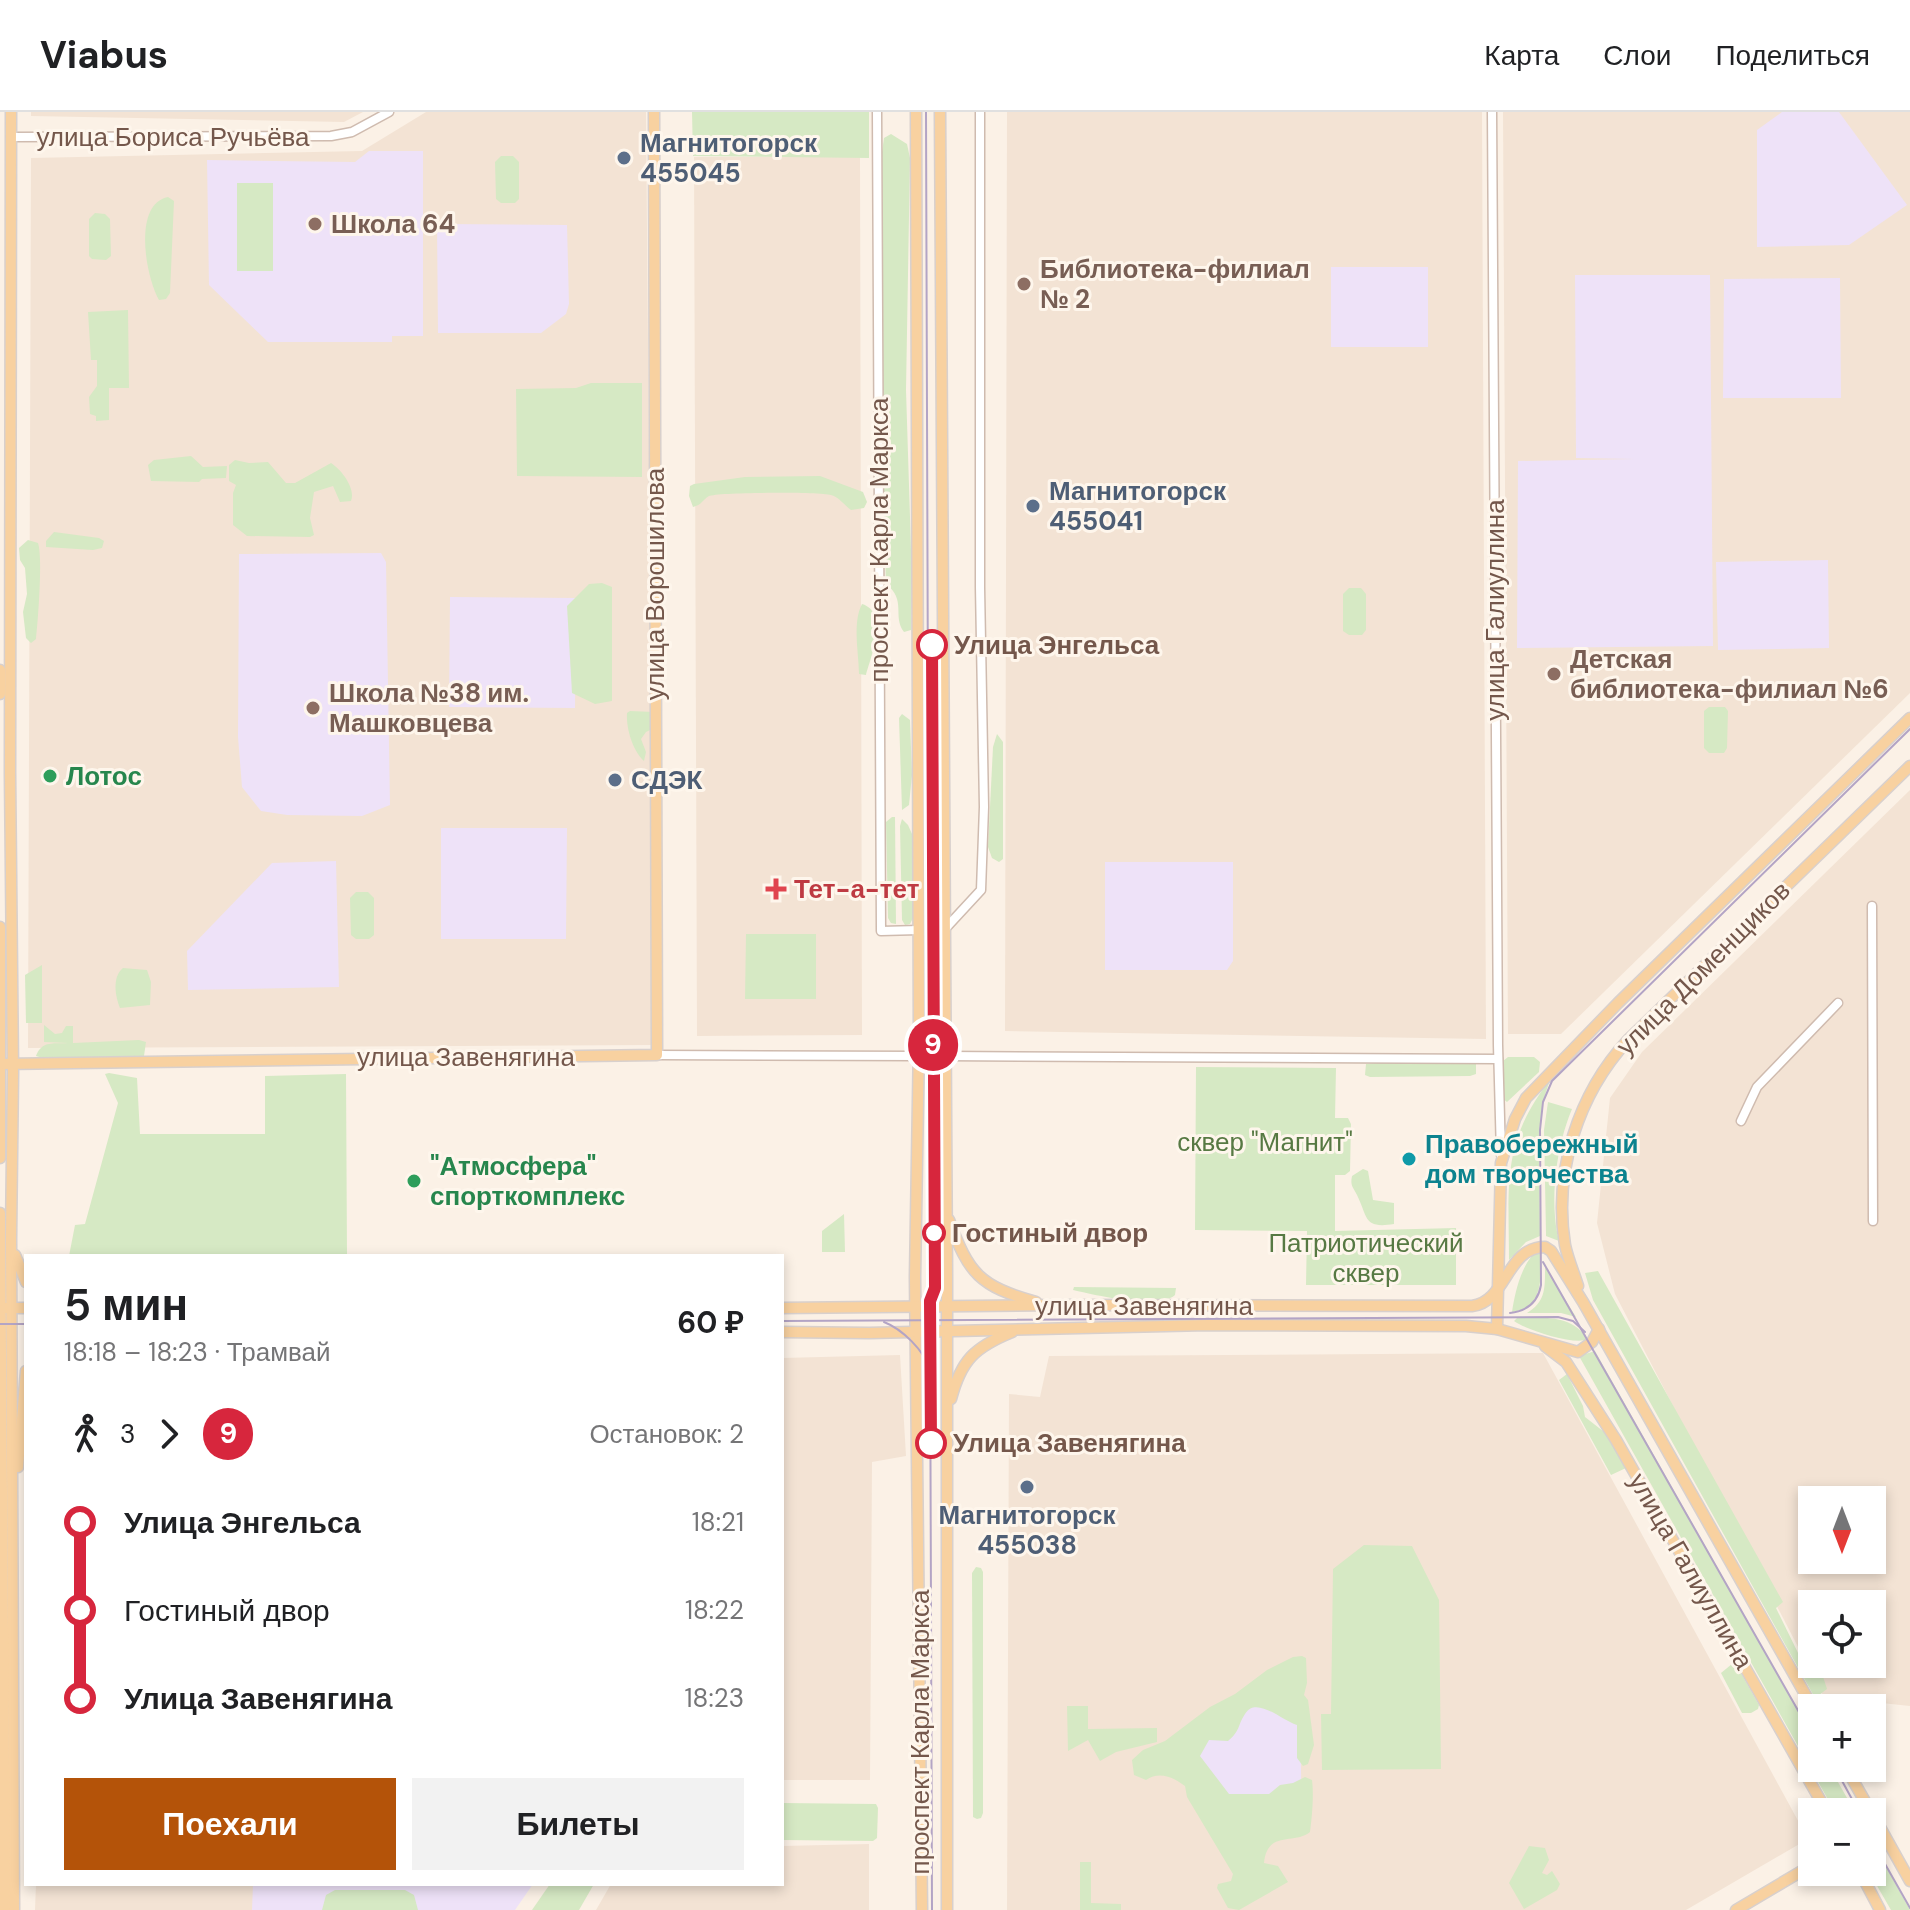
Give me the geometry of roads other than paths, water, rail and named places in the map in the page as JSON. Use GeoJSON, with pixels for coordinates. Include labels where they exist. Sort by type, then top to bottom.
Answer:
{"type":"FeatureCollection","features":[{"type":"Feature","properties":{"kind":"main road"},"geometry":{"type":"LineString","coordinates":[[4,1309],[11,1238],[4,687],[5,137],[11,112]]}},
{"type":"Feature","properties":{"kind":"main road","name":"улица Ворошилова"},"geometry":{"type":"LineString","coordinates":[[654,112],[657,1055]]}},
{"type":"Feature","properties":{"kind":"main road","name":"проспект Карла Маркса"},"geometry":{"type":"LineString","coordinates":[[916,112],[919,930],[916,1332],[922,1910]]}},
{"type":"Feature","properties":{"kind":"main road","name":"проспект Карла Маркса"},"geometry":{"type":"LineString","coordinates":[[940,112],[947,1910]]}},
{"type":"Feature","properties":{"kind":"main road"},"geometry":{"type":"LineString","coordinates":[[0,670],[4,687],[0,694]]}},
{"type":"Feature","properties":{"kind":"main road","name":"улица Доменщиков"},"geometry":{"type":"LineString","coordinates":[[1501,1163],[1519,1109],[1540,1082],[1910,718]]}},
{"type":"Feature","properties":{"kind":"main road","name":"улица Доменщиков"},"geometry":{"type":"LineString","coordinates":[[1583,1302],[1566,1250],[1563,1185],[1572,1140],[1598,1081],[1628,1040],[1910,766]]}},
{"type":"Feature","properties":{"kind":"main road"},"geometry":{"type":"LineString","coordinates":[[0,927],[7,1064],[1,1082],[0,1158]]}},
{"type":"Feature","properties":{"kind":"main road","name":"улица Завенягина"},"geometry":{"type":"LineString","coordinates":[[7,1064],[657,1055]]}},
{"type":"Feature","properties":{"kind":"main road","name":"улица Галиуллина"},"geometry":{"type":"LineString","coordinates":[[1501,1163],[1497,1329],[1578,1352],[1592,1342],[1599,1329]]}},
{"type":"Feature","properties":{"kind":"main road"},"geometry":{"type":"LineString","coordinates":[[946,1212],[959,1247],[976,1275],[1008,1295],[1045,1305]]}},
{"type":"Feature","properties":{"kind":"main road"},"geometry":{"type":"LineString","coordinates":[[0,1213],[5,1337],[5,1491],[14,1910]]}},
{"type":"Feature","properties":{"kind":"main road"},"geometry":{"type":"LineString","coordinates":[[11,1238],[24,1278]]}},
{"type":"Feature","properties":{"kind":"main road","name":"улица Галиуллина"},"geometry":{"type":"LineString","coordinates":[[1498,1287],[1528,1249],[1545,1247],[1551,1251],[1599,1329],[1805,1694]]}},
{"type":"Feature","properties":{"kind":"main road","name":"улица Завенягина"},"geometry":{"type":"LineString","coordinates":[[784,1308],[1461,1306],[1482,1305],[1498,1287]]}},
{"type":"Feature","properties":{"kind":"main road"},"geometry":{"type":"LineString","coordinates":[[4,1309],[24,1308]]}},
{"type":"Feature","properties":{"kind":"main road","name":"улица Завенягина"},"geometry":{"type":"LineString","coordinates":[[784,1332],[947,1332],[1208,1325],[1497,1329]]}},
{"type":"Feature","properties":{"kind":"main road"},"geometry":{"type":"LineString","coordinates":[[947,1416],[956,1380],[968,1358],[992,1340],[1018,1329]]}},
{"type":"Feature","properties":{"kind":"main road","name":"улица Галиуллина"},"geometry":{"type":"LineString","coordinates":[[1540,1343],[1566,1362],[1616,1440],[1819,1798]]}},
{"type":"Feature","properties":{"kind":"main road"},"geometry":{"type":"LineString","coordinates":[[5,1910],[1,1644],[5,1491],[21,1450],[24,1403]]}},
{"type":"Feature","properties":{"kind":"main road"},"geometry":{"type":"LineString","coordinates":[[1886,1844],[1910,1881]]}},
{"type":"Feature","properties":{"kind":"main road"},"geometry":{"type":"LineString","coordinates":[[1736,1910],[1798,1873]]}},
{"type":"Feature","properties":{"kind":"main road"},"geometry":{"type":"LineString","coordinates":[[1867,1886],[1880,1910]]}},
{"type":"Feature","properties":{"kind":"street","name":"улица Бориса Ручьёва"},"geometry":{"type":"LineString","coordinates":[[5,137],[331,136],[352,132],[389,112]]}},
{"type":"Feature","properties":{"kind":"street","name":"проспект Карла Маркса"},"geometry":{"type":"LineString","coordinates":[[877,112],[881,931],[919,930]]}},
{"type":"Feature","properties":{"kind":"street"},"geometry":{"type":"LineString","coordinates":[[944,930],[981,890],[984,730],[980,587],[980,112]]}},
{"type":"Feature","properties":{"kind":"street","name":"улица Галиуллина"},"geometry":{"type":"LineString","coordinates":[[1492,112],[1501,1163]]}},
{"type":"Feature","properties":{"kind":"street"},"geometry":{"type":"LineString","coordinates":[[1872,906],[1873,1221]]}},
{"type":"Feature","properties":{"kind":"street"},"geometry":{"type":"LineString","coordinates":[[1741,1121],[1765,1077],[1838,1003]]}},
{"type":"Feature","properties":{"kind":"street","name":"улица Завенягина"},"geometry":{"type":"LineString","coordinates":[[657,1055],[919,1056]]}},
{"type":"Feature","properties":{"kind":"street"},"geometry":{"type":"LineString","coordinates":[[944,1056],[1498,1059]]}},
{"type":"Feature","properties":{"kind":"street"},"geometry":{"type":"LineString","coordinates":[[1500,1108],[1519,1109]]}},
{"type":"Feature","properties":{"kind":"tram line"},"geometry":{"type":"LineString","coordinates":[[926,112],[932,1910]]}},
{"type":"Feature","properties":{"kind":"tram line","name":"9"},"geometry":{"type":"LineString","coordinates":[[931,1443],[930,1301],[935,1288],[932,645]]}},
{"type":"Feature","properties":{"kind":"tram line"},"geometry":{"type":"LineString","coordinates":[[1510,1313],[1531,1305],[1541,1285],[1540,1130],[1543,1102],[1552,1081],[1910,729]]}},
{"type":"Feature","properties":{"kind":"tram line"},"geometry":{"type":"LineString","coordinates":[[1543,1262],[1798,1710]]}},
{"type":"Feature","properties":{"kind":"tram line"},"geometry":{"type":"LineString","coordinates":[[784,1321],[1558,1317],[1573,1321],[1585,1332]]}},
{"type":"Feature","properties":{"kind":"tram line"},"geometry":{"type":"LineString","coordinates":[[884,1322],[912,1341],[929,1369]]}},
{"type":"Feature","properties":{"kind":"tram line"},"geometry":{"type":"LineString","coordinates":[[0,1324],[24,1324]]}},
{"type":"Feature","properties":{"kind":"tram line"},"geometry":{"type":"LineString","coordinates":[[1843,1782],[1851,1798]]}},
{"type":"Feature","properties":{"kind":"tram line"},"geometry":{"type":"LineString","coordinates":[[1886,1866],[1910,1908]]}},
{"type":"Feature","properties":{"kind":"place","name":"Магнитогорск 455045"},"geometry":{"type":"Point","coordinates":[624,158]}},
{"type":"Feature","properties":{"kind":"place","name":"Школа 64"},"geometry":{"type":"Point","coordinates":[315,224]}},
{"type":"Feature","properties":{"kind":"place","name":"Библиотека-филиал № 2"},"geometry":{"type":"Point","coordinates":[1024,284]}},
{"type":"Feature","properties":{"kind":"place","name":"Магнитогорск 455041"},"geometry":{"type":"Point","coordinates":[1033,506]}},
{"type":"Feature","properties":{"kind":"place","name":"Улица Энгельса"},"geometry":{"type":"Point","coordinates":[932,645]}},
{"type":"Feature","properties":{"kind":"place","name":"Детская библиотека-филиал №6"},"geometry":{"type":"Point","coordinates":[1554,674]}},
{"type":"Feature","properties":{"kind":"place","name":"Школа №38 им. Машковцева"},"geometry":{"type":"Point","coordinates":[313,708]}},
{"type":"Feature","properties":{"kind":"place","name":"Лотос"},"geometry":{"type":"Point","coordinates":[50,776]}},
{"type":"Feature","properties":{"kind":"place","name":"СДЭК"},"geometry":{"type":"Point","coordinates":[615,780]}},
{"type":"Feature","properties":{"kind":"place","name":"Тет-а-тет"},"geometry":{"type":"Point","coordinates":[776,889]}},
{"type":"Feature","properties":{"kind":"place","name":"Правобережный дом творчества"},"geometry":{"type":"Point","coordinates":[1409,1159]}},
{"type":"Feature","properties":{"kind":"place","name":"\"Атмосфера\" спорткомплекс"},"geometry":{"type":"Point","coordinates":[414,1181]}},
{"type":"Feature","properties":{"kind":"place","name":"Гостиный двор"},"geometry":{"type":"Point","coordinates":[934,1233]}},
{"type":"Feature","properties":{"kind":"place","name":"Улица Завенягина"},"geometry":{"type":"Point","coordinates":[931,1443]}},
{"type":"Feature","properties":{"kind":"place","name":"Магнитогорск 455038"},"geometry":{"type":"Point","coordinates":[1027,1487]}},
{"type":"Feature","properties":{"kind":"park label","name":"сквер \"Магнит\""},"geometry":{"type":"Point","coordinates":[1265,1142]}},
{"type":"Feature","properties":{"kind":"park label","name":"Патриотический сквер"},"geometry":{"type":"Point","coordinates":[1366,1258]}}]}
